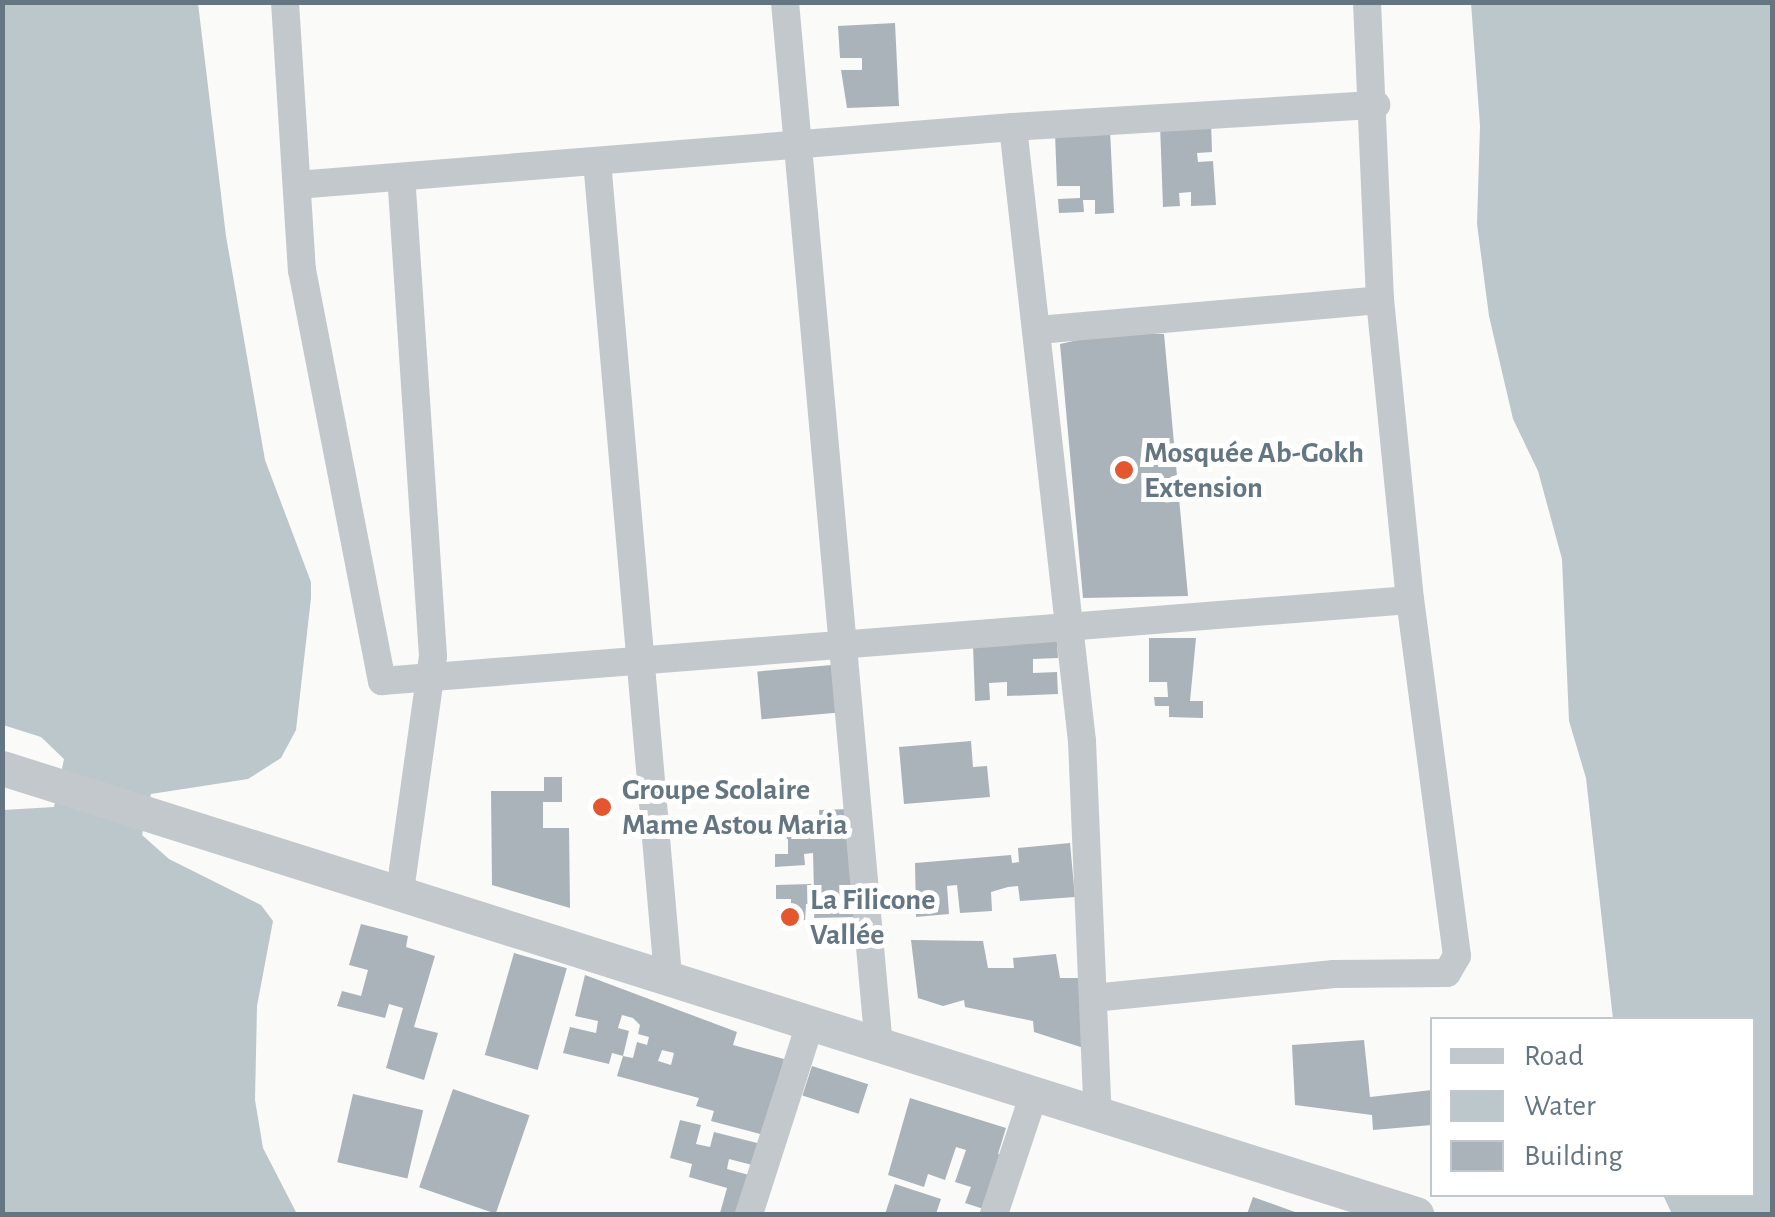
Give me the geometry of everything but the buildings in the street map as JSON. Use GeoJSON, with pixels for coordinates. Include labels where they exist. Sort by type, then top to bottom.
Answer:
{"type":"FeatureCollection","features":[{"type":"Feature","properties":{"kind":"street"},"geometry":{"type":"LineString","coordinates":[[285,2],[308,313],[377,672],[382,681],[1410,600]]}},
{"type":"Feature","properties":{"kind":"street"},"geometry":{"type":"LineString","coordinates":[[785,2],[879,1048]]}},
{"type":"Feature","properties":{"kind":"street"},"geometry":{"type":"LineString","coordinates":[[1093,998],[1334,974],[1447,973],[1453,967],[1459,937],[1410,600],[1380,300],[1376,106],[1367,2]]}},
{"type":"Feature","properties":{"kind":"street"},"geometry":{"type":"LineString","coordinates":[[297,185],[1013,127],[1376,106]]}},
{"type":"Feature","properties":{"kind":"street"},"geometry":{"type":"LineString","coordinates":[[1013,127],[1070,626],[1098,1117]]}},
{"type":"Feature","properties":{"kind":"street"},"geometry":{"type":"LineString","coordinates":[[597,160],[637,663],[668,976]]}},
{"type":"Feature","properties":{"kind":"street"},"geometry":{"type":"LineString","coordinates":[[400,890],[432,680],[401,176]]}},
{"type":"Feature","properties":{"kind":"street"},"geometry":{"type":"LineString","coordinates":[[1038,330],[1380,300]]}},
{"type":"Feature","properties":{"kind":"street"},"geometry":{"type":"LineString","coordinates":[[2,768],[400,890],[1033,1097],[1416,1214]]}},
{"type":"Feature","properties":{"kind":"street"},"geometry":{"type":"LineString","coordinates":[[748,1214],[810,1024]]}},
{"type":"Feature","properties":{"kind":"street"},"geometry":{"type":"LineString","coordinates":[[994,1214],[1033,1097]]}},
{"type":"Feature","properties":{"kind":"water"},"geometry":{"type":"Polygon","coordinates":[[[3,3],[198,3],[226,236],[265,460],[311,582],[311,598],[296,730],[281,758],[248,779],[151,794],[142,835],[169,859],[261,905],[273,921],[257,1006],[255,1100],[263,1148],[297,1214],[3,1214],[3,810],[54,807],[64,759],[41,737],[3,725],[3,3]]]}},
{"type":"Feature","properties":{"kind":"water"},"geometry":{"type":"Polygon","coordinates":[[[1471,3],[1772,3],[1772,1214],[1672,1214],[1664,1197],[1755,1197],[1755,1017],[1613,1017],[1586,778],[1569,721],[1562,559],[1538,471],[1513,419],[1489,316],[1477,224],[1480,126],[1471,3]]]}},
{"type":"Feature","properties":{"kind":"place","name":"Mosquée Ab-Gokh Extension"},"geometry":{"type":"Point","coordinates":[1124,470]}},
{"type":"Feature","properties":{"kind":"place","name":"Groupe Scolaire Mame Astou Maria"},"geometry":{"type":"Point","coordinates":[602,807]}},
{"type":"Feature","properties":{"kind":"place","name":"La Filicone Vallée"},"geometry":{"type":"Point","coordinates":[790,917]}}]}
